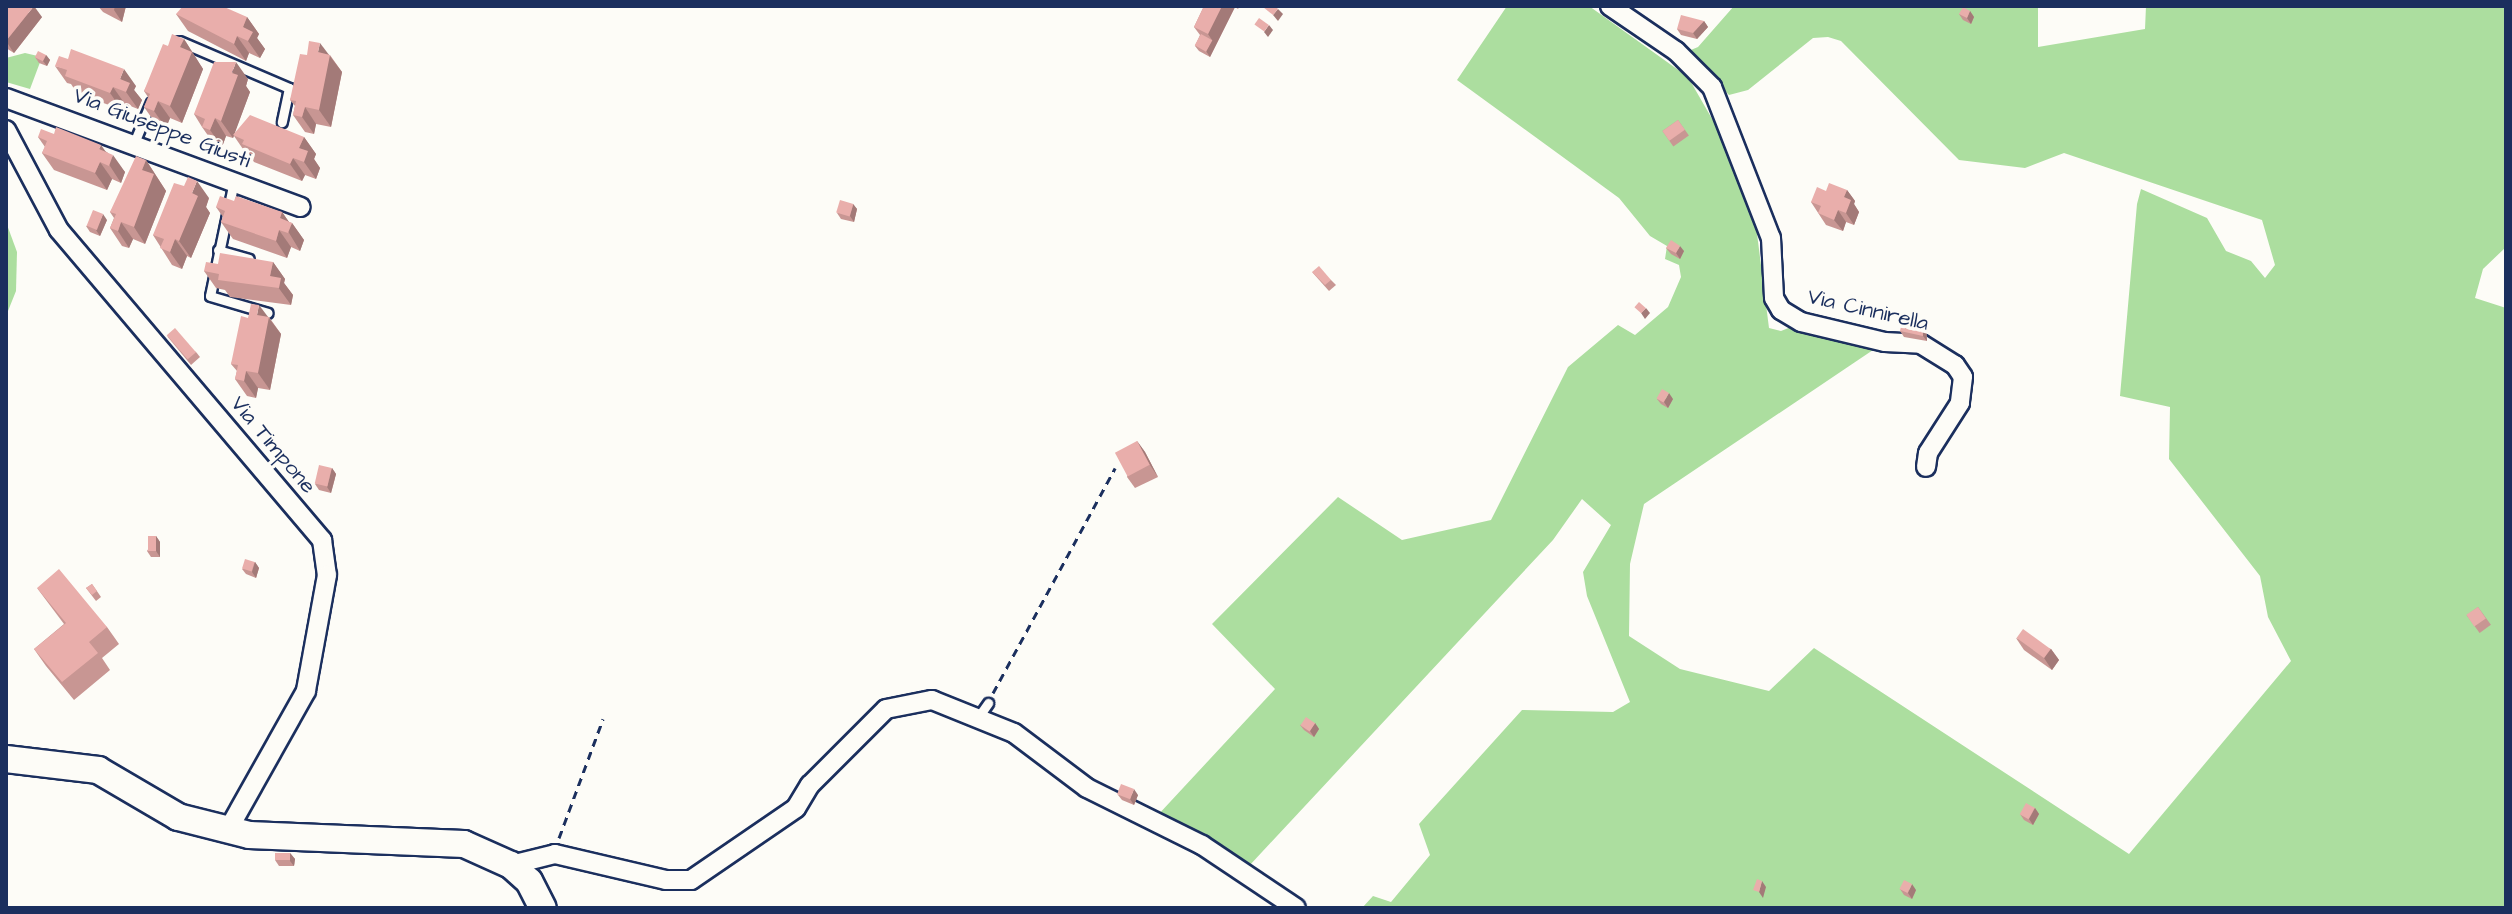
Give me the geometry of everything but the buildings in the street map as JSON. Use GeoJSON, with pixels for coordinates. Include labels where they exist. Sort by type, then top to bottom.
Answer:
{"type":"FeatureCollection","features":[{"type":"Feature","properties":{"kind":"street","name":"Via Cinnirella"},"geometry":{"type":"LineString","coordinates":[[1610,6],[1635,13],[1712,87],[1771,238],[1774,298],[1781,310],[1801,322],[1885,342],[1921,344],[1955,365],[1963,377],[1960,403],[1928,453],[1926,467]]}},
{"type":"Feature","properties":{"kind":"street","name":"Via Giuseppe Giusti"},"geometry":{"type":"LineString","coordinates":[[6,98],[139,150],[301,207]]}},
{"type":"Feature","properties":{"kind":"street","name":"Via Timpone"},"geometry":{"type":"LineString","coordinates":[[6,130],[59,230],[322,540],[327,575],[306,691],[228,830]]}},
{"type":"Feature","properties":{"kind":"street"},"geometry":{"type":"LineString","coordinates":[[511,865],[557,848],[666,880],[691,880],[796,808],[810,785],[886,709],[932,700],[983,709],[1087,788],[1202,845],[1296,908]]}},
{"type":"Feature","properties":{"kind":"street"},"geometry":{"type":"LineString","coordinates":[[6,759],[98,770],[178,817],[228,830],[278,838],[435,840],[485,850],[511,865],[529,881],[543,908]]}},
{"type":"Feature","properties":{"kind":"lane"},"geometry":{"type":"LineString","coordinates":[[170,55],[175,40],[289,88],[282,122]]}},
{"type":"Feature","properties":{"kind":"lane"},"geometry":{"type":"LineString","coordinates":[[139,150],[158,84]]}},
{"type":"Feature","properties":{"kind":"lane"},"geometry":{"type":"LineString","coordinates":[[234,181],[210,296],[268,313]]}},
{"type":"Feature","properties":{"kind":"lane"},"geometry":{"type":"LineString","coordinates":[[218,250],[261,262]]}},
{"type":"Feature","properties":{"kind":"lane"},"geometry":{"type":"LineString","coordinates":[[248,324],[251,310]]}},
{"type":"Feature","properties":{"kind":"path"},"geometry":{"type":"LineString","coordinates":[[983,709],[1115,468]]}},
{"type":"Feature","properties":{"kind":"path"},"geometry":{"type":"LineString","coordinates":[[557,848],[603,719]]}},
{"type":"Feature","properties":{"kind":"green space"},"geometry":{"type":"Polygon","coordinates":[[[1507,6],[1589,6],[1688,77],[1719,131],[1755,218],[1769,328],[1781,331],[1791,327],[1873,350],[1644,504],[1630,564],[1629,636],[1680,669],[1769,691],[1814,648],[2129,854],[2291,661],[2268,617],[2260,576],[2169,459],[2170,407],[2120,396],[2137,204],[2141,189],[2207,218],[2226,251],[2251,261],[2265,278],[2275,265],[2262,220],[2064,153],[2025,168],[1959,160],[1841,41],[1828,37],[1813,38],[1748,90],[1729,95],[1686,52],[1698,47],[1734,6],[2038,6],[2038,47],[2145,29],[2146,6],[2506,6],[2506,247],[2483,269],[2475,298],[2506,308],[2506,908],[1362,908],[1373,896],[1391,902],[1430,855],[1419,824],[1522,710],[1613,712],[1630,702],[1587,596],[1583,572],[1611,525],[1582,499],[1553,540],[1249,866],[1157,816],[1275,689],[1212,624],[1338,497],[1402,540],[1491,520],[1568,367],[1618,325],[1635,335],[1668,307],[1681,277],[1679,265],[1665,259],[1667,246],[1650,236],[1619,198],[1457,80],[1507,6]]]}},
{"type":"Feature","properties":{"kind":"green space"},"geometry":{"type":"Polygon","coordinates":[[[25,53],[42,57],[30,89],[6,82],[6,58],[25,53]]]}},
{"type":"Feature","properties":{"kind":"green space"},"geometry":{"type":"Polygon","coordinates":[[[6,222],[17,252],[16,291],[6,316],[6,222]]]}}]}
